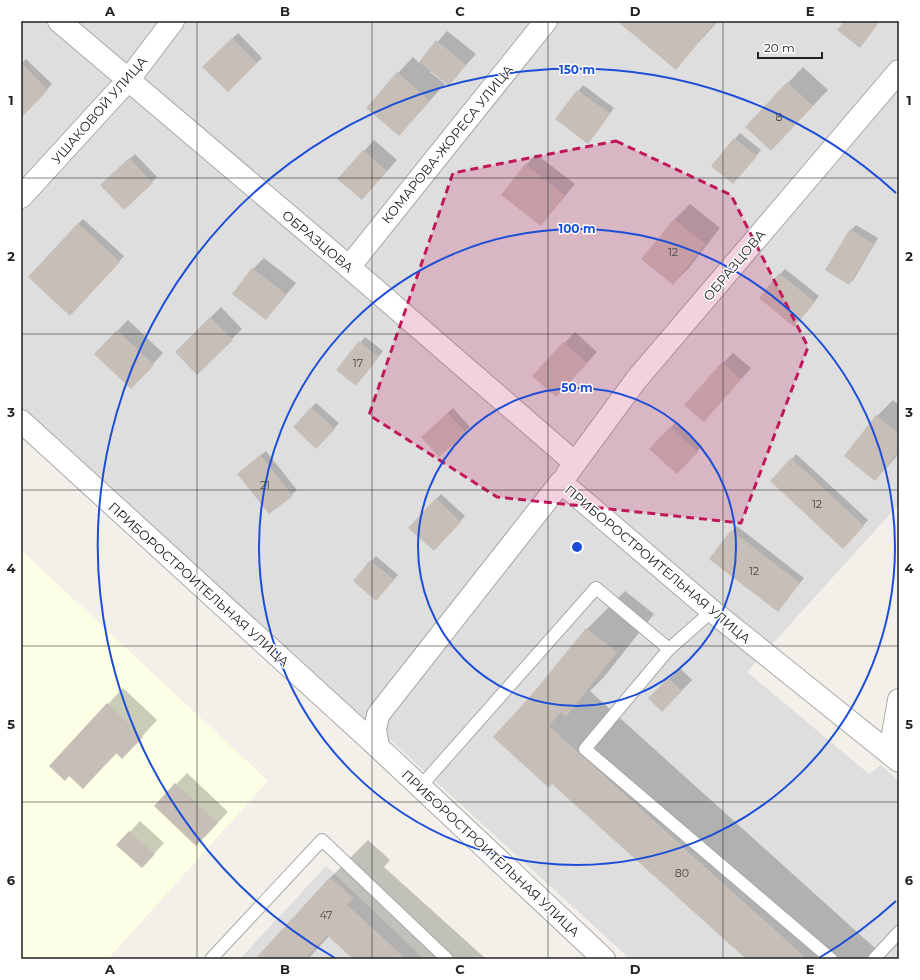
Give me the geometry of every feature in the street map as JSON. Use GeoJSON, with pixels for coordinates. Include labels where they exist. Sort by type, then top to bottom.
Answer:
{"type":"FeatureCollection","features":[{"type":"Feature","properties":{"kind":"street","name":"ОБРАЗЦОВА"},"geometry":{"type":"LineString","coordinates":[[59,21],[349,267],[575,463]]}},
{"type":"Feature","properties":{"kind":"street","name":"УШАКОВОЙ УЛИЦА"},"geometry":{"type":"LineString","coordinates":[[21,196],[129,79],[173,21]]}},
{"type":"Feature","properties":{"kind":"street","name":"КОМАРОВА-ЖОРЕСА УЛИЦА"},"geometry":{"type":"LineString","coordinates":[[349,267],[546,21]]}},
{"type":"Feature","properties":{"kind":"street","name":"ОБРАЗЦОВА"},"geometry":{"type":"LineString","coordinates":[[561,482],[636,380],[899,71]]}},
{"type":"Feature","properties":{"kind":"street","name":"ПРИБОРОСТРОИТЕЛЬНАЯ УЛИЦА"},"geometry":{"type":"LineString","coordinates":[[21,421],[378,747],[604,959]]}},
{"type":"Feature","properties":{"kind":"street","name":"ПРИБОРОСТРОИТЕЛЬНАЯ УЛИЦА"},"geometry":{"type":"LineString","coordinates":[[378,747],[375,729],[378,715],[561,482],[712,611],[894,757]]}},
{"type":"Feature","properties":{"kind":"street"},"geometry":{"type":"LineString","coordinates":[[894,757],[899,700]]}},
{"type":"Feature","properties":{"kind":"lane"},"geometry":{"type":"LineString","coordinates":[[420,787],[596,588],[669,649]]}},
{"type":"Feature","properties":{"kind":"lane"},"geometry":{"type":"LineString","coordinates":[[712,611],[669,649],[585,749],[831,959]]}},
{"type":"Feature","properties":{"kind":"lane"},"geometry":{"type":"LineString","coordinates":[[211,959],[322,840],[447,959]]}},
{"type":"Feature","properties":{"kind":"lane"},"geometry":{"type":"LineString","coordinates":[[874,959],[899,932]]}},
{"type":"Feature","properties":{"kind":"highlighted area"},"geometry":{"type":"Polygon","coordinates":[[[616,141],[731,195],[808,347],[741,523],[497,497],[369,415],[453,173],[616,141]]]}},
{"type":"Feature","properties":{"kind":"shaded area"},"geometry":{"type":"Polygon","coordinates":[[[21,21],[899,21],[899,504],[747,672],[869,774],[881,765],[899,781],[899,959],[630,959],[378,729],[21,431],[21,21]]]}},
{"type":"Feature","properties":{"kind":"shaded area"},"geometry":{"type":"Polygon","coordinates":[[[21,550],[268,781],[108,959],[21,959],[21,550]]]}},
{"type":"Feature","properties":{"kind":"shaded area"},"geometry":{"type":"Polygon","coordinates":[[[326,866],[424,959],[240,959],[326,866]]]}},
{"type":"Feature","properties":{"kind":"building"},"geometry":{"type":"Polygon","coordinates":[[[617,21],[716,21],[676,70],[617,21]]]}},
{"type":"Feature","properties":{"kind":"building"},"geometry":{"type":"Polygon","coordinates":[[[844,21],[880,21],[860,48],[837,30],[844,21]]]}},
{"type":"Feature","properties":{"kind":"building"},"geometry":{"type":"Polygon","coordinates":[[[232,38],[257,63],[228,92],[202,67],[232,38]]]}},
{"type":"Feature","properties":{"kind":"building"},"geometry":{"type":"Polygon","coordinates":[[[436,40],[466,65],[449,86],[419,62],[436,40]]]}},
{"type":"Feature","properties":{"kind":"building"},"geometry":{"type":"Polygon","coordinates":[[[21,63],[48,90],[21,118],[21,63]]]}},
{"type":"Feature","properties":{"kind":"building"},"geometry":{"type":"Polygon","coordinates":[[[397,72],[430,101],[399,136],[366,108],[397,72]]]}},
{"type":"Feature","properties":{"kind":"building"},"geometry":{"type":"Polygon","coordinates":[[[787,82],[813,106],[771,151],[745,127],[787,82]]]}},
{"type":"Feature","properties":{"kind":"building"},"geometry":{"type":"Polygon","coordinates":[[[577,90],[610,113],[588,144],[555,119],[577,90]]]}},
{"type":"Feature","properties":{"kind":"building"},"geometry":{"type":"Polygon","coordinates":[[[734,138],[757,156],[733,184],[711,166],[734,138]]]}},
{"type":"Feature","properties":{"kind":"building"},"geometry":{"type":"Polygon","coordinates":[[[363,150],[387,171],[362,200],[337,179],[363,150]]]}},
{"type":"Feature","properties":{"kind":"building"},"geometry":{"type":"Polygon","coordinates":[[[129,158],[153,183],[124,210],[100,185],[129,158]]]}},
{"type":"Feature","properties":{"kind":"building"},"geometry":{"type":"Polygon","coordinates":[[[525,164],[565,195],[541,226],[501,195],[525,164]]]}},
{"type":"Feature","properties":{"kind":"building"},"geometry":{"type":"Polygon","coordinates":[[[674,219],[705,244],[673,285],[641,259],[674,219]]]}},
{"type":"Feature","properties":{"kind":"building"},"geometry":{"type":"Polygon","coordinates":[[[78,223],[120,262],[70,316],[28,277],[78,223]]]}},
{"type":"Feature","properties":{"kind":"building"},"geometry":{"type":"Polygon","coordinates":[[[850,229],[874,244],[849,285],[825,270],[850,229]]]}},
{"type":"Feature","properties":{"kind":"building"},"geometry":{"type":"Polygon","coordinates":[[[252,268],[286,294],[266,320],[232,294],[252,268]]]}},
{"type":"Feature","properties":{"kind":"building"},"geometry":{"type":"Polygon","coordinates":[[[779,273],[815,302],[794,327],[759,298],[779,273]]]}},
{"type":"Feature","properties":{"kind":"building"},"geometry":{"type":"Polygon","coordinates":[[[210,317],[233,340],[197,375],[175,352],[210,317]]]}},
{"type":"Feature","properties":{"kind":"building"},"geometry":{"type":"Polygon","coordinates":[[[117,330],[154,365],[131,389],[94,354],[117,330]]]}},
{"type":"Feature","properties":{"kind":"building"},"geometry":{"type":"Polygon","coordinates":[[[359,341],[379,357],[356,386],[336,370],[359,341]]]}},
{"type":"Feature","properties":{"kind":"building"},"geometry":{"type":"Polygon","coordinates":[[[563,342],[587,363],[556,397],[532,376],[563,342]]]}},
{"type":"Feature","properties":{"kind":"building"},"geometry":{"type":"Polygon","coordinates":[[[722,362],[741,379],[704,422],[684,405],[722,362]]]}},
{"type":"Feature","properties":{"kind":"building"},"geometry":{"type":"Polygon","coordinates":[[[311,407],[335,429],[316,449],[293,427],[311,407]]]}},
{"type":"Feature","properties":{"kind":"building"},"geometry":{"type":"Polygon","coordinates":[[[448,413],[466,433],[439,457],[421,437],[448,413]]]}},
{"type":"Feature","properties":{"kind":"building"},"geometry":{"type":"Polygon","coordinates":[[[876,415],[899,434],[899,451],[875,481],[844,456],[876,415]]]}},
{"type":"Feature","properties":{"kind":"building"},"geometry":{"type":"Polygon","coordinates":[[[670,427],[698,452],[677,474],[649,449],[670,427]]]}},
{"type":"Feature","properties":{"kind":"building"},"geometry":{"type":"Polygon","coordinates":[[[260,455],[293,496],[269,514],[237,474],[260,455]]]}},
{"type":"Feature","properties":{"kind":"building"},"geometry":{"type":"Polygon","coordinates":[[[791,458],[864,526],[843,549],[770,481],[791,458]]]}},
{"type":"Feature","properties":{"kind":"building"},"geometry":{"type":"Polygon","coordinates":[[[436,498],[461,522],[434,551],[408,528],[436,498]]]}},
{"type":"Feature","properties":{"kind":"building"},"geometry":{"type":"Polygon","coordinates":[[[731,530],[800,583],[778,612],[709,559],[731,530]]]}},
{"type":"Feature","properties":{"kind":"building"},"geometry":{"type":"Polygon","coordinates":[[[370,560],[394,580],[376,601],[353,581],[370,560]]]}},
{"type":"Feature","properties":{"kind":"building"},"geometry":{"type":"Polygon","coordinates":[[[586,628],[617,652],[566,717],[561,712],[549,726],[807,959],[746,959],[552,784],[549,788],[493,737],[534,692],[586,628]]]}},
{"type":"Feature","properties":{"kind":"building"},"geometry":{"type":"Polygon","coordinates":[[[668,678],[682,691],[662,712],[648,698],[668,678]]]}},
{"type":"Feature","properties":{"kind":"building"},"geometry":{"type":"Polygon","coordinates":[[[107,703],[143,737],[122,759],[116,753],[83,789],[69,776],[65,781],[49,766],[107,703]]]}},
{"type":"Feature","properties":{"kind":"building"},"geometry":{"type":"Polygon","coordinates":[[[175,783],[218,823],[196,846],[154,806],[175,783]]]}},
{"type":"Feature","properties":{"kind":"building"},"geometry":{"type":"Polygon","coordinates":[[[129,831],[155,854],[142,868],[116,845],[129,831]]]}},
{"type":"Feature","properties":{"kind":"building"},"geometry":{"type":"Polygon","coordinates":[[[330,877],[353,898],[347,905],[406,959],[353,959],[327,935],[305,959],[255,959],[330,877]]]}}]}
